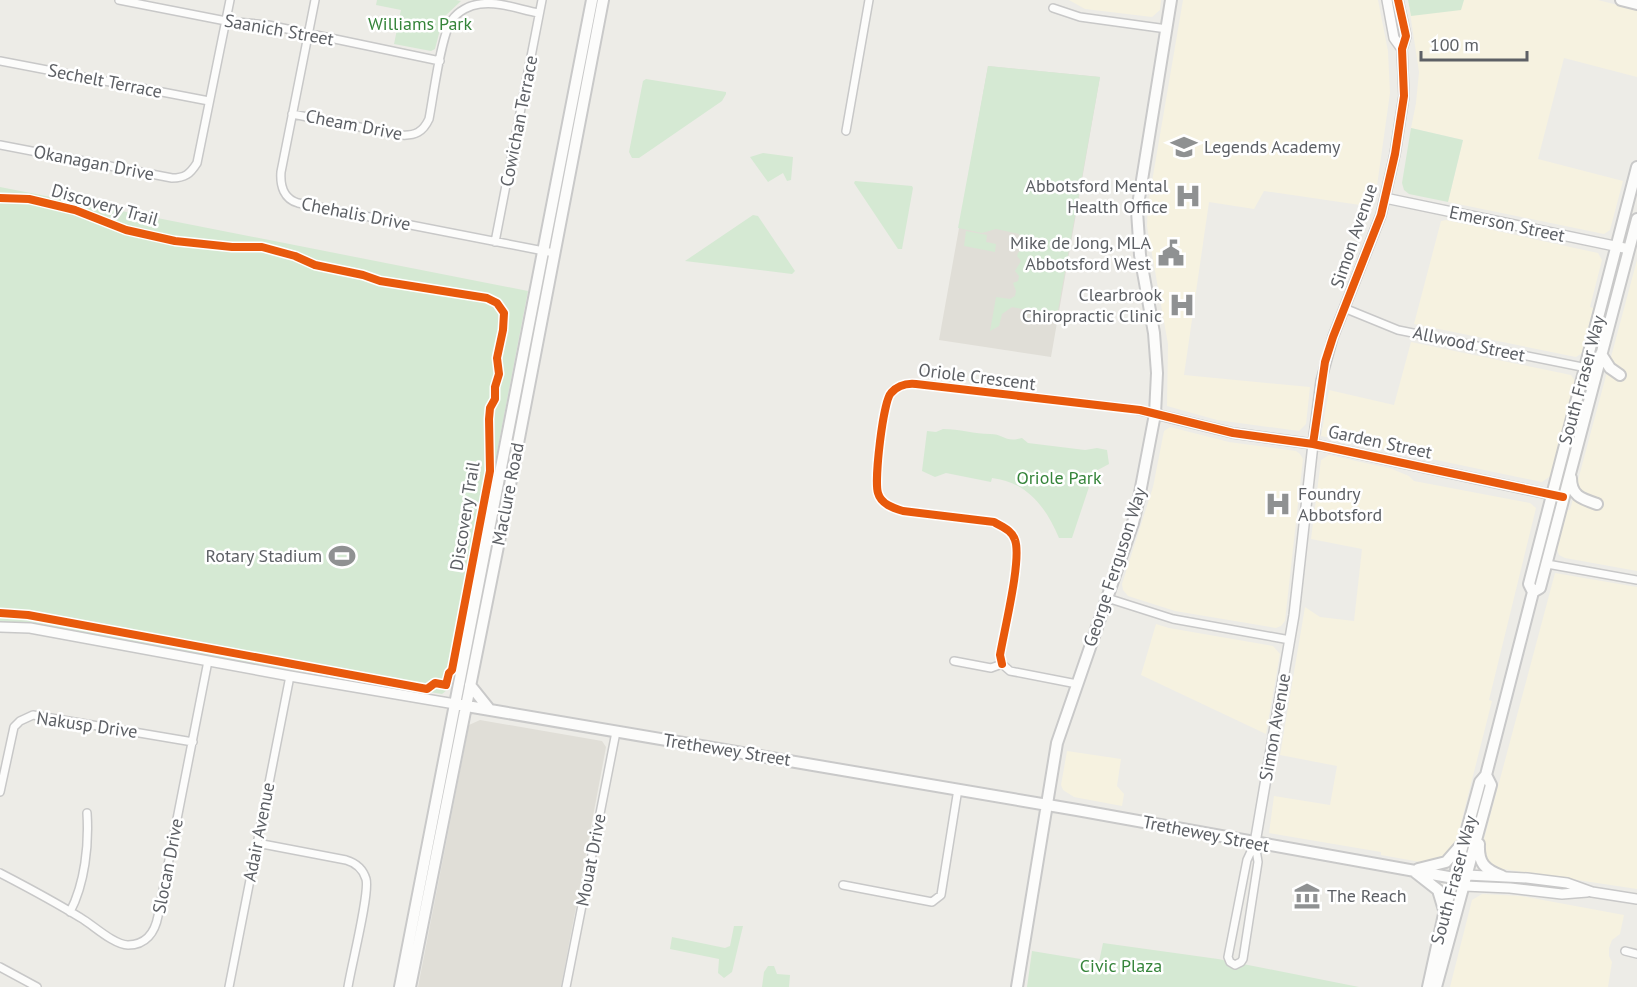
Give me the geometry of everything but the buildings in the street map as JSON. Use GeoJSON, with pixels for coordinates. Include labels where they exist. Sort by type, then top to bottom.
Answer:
{"type":"FeatureCollection","features":[{"type":"Feature","properties":{"kind":"main road","name":"Maclure Road"},"geometry":{"type":"LineString","coordinates":[[410,987],[460,705],[470,685],[549,252],[592,0]]}},
{"type":"Feature","properties":{"kind":"main road","name":"Maclure Road"},"geometry":{"type":"LineString","coordinates":[[400,987],[460,705],[549,252],[603,0]]}},
{"type":"Feature","properties":{"kind":"main road","name":"George Ferguson Way"},"geometry":{"type":"LineString","coordinates":[[1017,987],[1057,743],[1139,498],[1155,414],[1157,373],[1155,342],[1140,255],[1137,210],[1171,0]]}},
{"type":"Feature","properties":{"kind":"main road"},"geometry":{"type":"LineString","coordinates":[[1621,0],[1637,4]]}},
{"type":"Feature","properties":{"kind":"main road","name":"South Fraser Way"},"geometry":{"type":"LineString","coordinates":[[1533,592],[1540,588],[1547,564],[1558,496],[1571,471],[1617,247],[1637,167]]}},
{"type":"Feature","properties":{"kind":"main road","name":"South Fraser Way"},"geometry":{"type":"LineString","coordinates":[[1428,987],[1428,978],[1444,914],[1480,782],[1486,775],[1533,592],[1529,585],[1558,496],[1591,370],[1601,354],[1637,219]]}},
{"type":"Feature","properties":{"kind":"main road"},"geometry":{"type":"LineString","coordinates":[[1591,370],[1620,375],[1610,368],[1601,354]]}},
{"type":"Feature","properties":{"kind":"main road"},"geometry":{"type":"LineString","coordinates":[[1571,471],[1571,483],[1575,494],[1579,498],[1597,504]]}},
{"type":"Feature","properties":{"kind":"main road"},"geometry":{"type":"LineString","coordinates":[[470,685],[490,710]]}},
{"type":"Feature","properties":{"kind":"main road","name":"Trethewey Street"},"geometry":{"type":"LineString","coordinates":[[460,705],[1047,804],[1454,878]]}},
{"type":"Feature","properties":{"kind":"main road","name":"South Fraser Way"},"geometry":{"type":"LineString","coordinates":[[1436,987],[1491,785],[1486,775]]}},
{"type":"Feature","properties":{"kind":"main road"},"geometry":{"type":"LineString","coordinates":[[1412,871],[1446,862],[1452,857],[1466,835]]}},
{"type":"Feature","properties":{"kind":"main road"},"geometry":{"type":"LineString","coordinates":[[1478,836],[1479,856],[1482,864],[1490,872],[1502,876]]}},
{"type":"Feature","properties":{"kind":"main road"},"geometry":{"type":"LineString","coordinates":[[1412,871],[1438,890],[1442,898],[1444,914]]}},
{"type":"Feature","properties":{"kind":"street","name":"Saanich Street"},"geometry":{"type":"LineString","coordinates":[[119,0],[226,21],[268,25],[440,61]]}},
{"type":"Feature","properties":{"kind":"street"},"geometry":{"type":"LineString","coordinates":[[209,101],[230,0]]}},
{"type":"Feature","properties":{"kind":"street","name":"Chehalis Drive"},"geometry":{"type":"LineString","coordinates":[[315,0],[280,181],[285,194],[292,201],[549,252]]}},
{"type":"Feature","properties":{"kind":"street","name":"Cowichan Terrace"},"geometry":{"type":"LineString","coordinates":[[495,242],[542,0]]}},
{"type":"Feature","properties":{"kind":"street"},"geometry":{"type":"LineString","coordinates":[[846,131],[869,0]]}},
{"type":"Feature","properties":{"kind":"street","name":"Simon Avenue"},"geometry":{"type":"LineString","coordinates":[[1386,0],[1394,38],[1402,49]]}},
{"type":"Feature","properties":{"kind":"street","name":"Simon Avenue"},"geometry":{"type":"LineString","coordinates":[[1255,843],[1290,640],[1312,444],[1325,362],[1378,222],[1395,154],[1404,96],[1402,49],[1406,36],[1398,0]]}},
{"type":"Feature","properties":{"kind":"street","name":"Cheam Drive"},"geometry":{"type":"LineString","coordinates":[[292,114],[411,136],[425,127],[429,119],[447,29],[451,20],[467,8],[490,3],[540,13]]}},
{"type":"Feature","properties":{"kind":"street"},"geometry":{"type":"LineString","coordinates":[[1053,8],[1080,17],[1167,29]]}},
{"type":"Feature","properties":{"kind":"street","name":"Sechelt Terrace"},"geometry":{"type":"LineString","coordinates":[[0,61],[209,101]]}},
{"type":"Feature","properties":{"kind":"street","name":"Okanagan Drive"},"geometry":{"type":"LineString","coordinates":[[0,145],[180,178],[188,176],[197,163],[209,101]]}},
{"type":"Feature","properties":{"kind":"street","name":"Emerson Street"},"geometry":{"type":"LineString","coordinates":[[1385,198],[1629,249]]}},
{"type":"Feature","properties":{"kind":"street","name":"Allwood Street"},"geometry":{"type":"LineString","coordinates":[[1344,308],[1398,330],[1591,370]]}},
{"type":"Feature","properties":{"kind":"street","name":"Oriole Crescent"},"geometry":{"type":"LineString","coordinates":[[1002,664],[1000,655],[1017,558],[1015,541],[1007,529],[994,522],[903,511],[889,507],[878,495],[879,456],[889,394],[899,386],[916,384],[1127,408],[1155,414]]}},
{"type":"Feature","properties":{"kind":"street","name":"Garden Street"},"geometry":{"type":"LineString","coordinates":[[1155,414],[1233,433],[1312,444],[1558,496]]}},
{"type":"Feature","properties":{"kind":"street"},"geometry":{"type":"LineString","coordinates":[[1547,564],[1637,580]]}},
{"type":"Feature","properties":{"kind":"street"},"geometry":{"type":"LineString","coordinates":[[1107,598],[1173,620],[1290,640]]}},
{"type":"Feature","properties":{"kind":"street","name":"Trethewey Street"},"geometry":{"type":"LineString","coordinates":[[0,627],[30,628],[460,705]]}},
{"type":"Feature","properties":{"kind":"street","name":"Slocan Drive"},"geometry":{"type":"LineString","coordinates":[[0,873],[70,912],[117,942],[126,945],[141,943],[151,935],[156,927],[208,661]]}},
{"type":"Feature","properties":{"kind":"street"},"geometry":{"type":"LineString","coordinates":[[954,661],[991,668],[1002,664],[1010,671],[1077,684]]}},
{"type":"Feature","properties":{"kind":"street","name":"Adair Avenue"},"geometry":{"type":"LineString","coordinates":[[229,987],[290,676]]}},
{"type":"Feature","properties":{"kind":"street","name":"Nakusp Drive"},"geometry":{"type":"LineString","coordinates":[[0,792],[14,728],[20,721],[33,715],[193,742]]}},
{"type":"Feature","properties":{"kind":"street","name":"Mouat Drive"},"geometry":{"type":"LineString","coordinates":[[566,987],[616,732]]}},
{"type":"Feature","properties":{"kind":"street"},"geometry":{"type":"LineString","coordinates":[[843,885],[932,902],[941,896],[958,789]]}},
{"type":"Feature","properties":{"kind":"street"},"geometry":{"type":"LineString","coordinates":[[70,912],[77,896],[88,841],[87,813]]}},
{"type":"Feature","properties":{"kind":"street"},"geometry":{"type":"LineString","coordinates":[[257,843],[346,860],[363,872],[366,890],[348,987]]}},
{"type":"Feature","properties":{"kind":"street"},"geometry":{"type":"LineString","coordinates":[[1255,843],[1258,862],[1250,917],[1243,959],[1239,964],[1235,964],[1230,962],[1228,957],[1247,860],[1255,843]]}},
{"type":"Feature","properties":{"kind":"street","name":"Trethewey Street"},"geometry":{"type":"LineString","coordinates":[[1454,878],[1467,875],[1502,876],[1567,883],[1592,892],[1637,899]]}},
{"type":"Feature","properties":{"kind":"street","name":"Trethewey Street"},"geometry":{"type":"LineString","coordinates":[[1454,878],[1464,886],[1562,894],[1592,892]]}},
{"type":"Feature","properties":{"kind":"street"},"geometry":{"type":"LineString","coordinates":[[1625,951],[1637,954]]}},
{"type":"Feature","properties":{"kind":"street"},"geometry":{"type":"LineString","coordinates":[[0,967],[37,987]]}},
{"type":"Feature","properties":{"kind":"shaded area"},"geometry":{"type":"Polygon","coordinates":[[[1069,0],[1161,0],[1160,10],[1152,17],[1085,9],[1069,0]]]}},
{"type":"Feature","properties":{"kind":"shaded area"},"geometry":{"type":"Polygon","coordinates":[[[1183,0],[1378,0],[1388,51],[1390,93],[1377,186],[1367,206],[1264,191],[1254,209],[1209,202],[1184,375],[1310,387],[1306,424],[1299,431],[1217,420],[1167,406],[1168,344],[1147,226],[1148,205],[1183,0]]]}},
{"type":"Feature","properties":{"kind":"shaded area"},"geometry":{"type":"Polygon","coordinates":[[[1408,0],[1598,0],[1637,10],[1637,77],[1564,58],[1538,159],[1623,181],[1610,230],[1604,234],[1448,202],[1463,140],[1411,128],[1419,72],[1408,0]]]}},
{"type":"Feature","properties":{"kind":"shaded area"},"geometry":{"type":"Polygon","coordinates":[[[988,66],[1100,77],[1051,357],[939,340],[988,66]]]}},
{"type":"Feature","properties":{"kind":"shaded area"},"geometry":{"type":"Polygon","coordinates":[[[1446,220],[1598,253],[1602,260],[1590,307],[1593,308],[1582,353],[1576,357],[1414,324],[1441,221],[1446,220]]]}},
{"type":"Feature","properties":{"kind":"shaded area"},"geometry":{"type":"Polygon","coordinates":[[[1637,260],[1637,571],[1565,558],[1559,555],[1557,549],[1567,510],[1570,510],[1637,260]]]}},
{"type":"Feature","properties":{"kind":"shaded area"},"geometry":{"type":"Polygon","coordinates":[[[1411,342],[1571,375],[1577,384],[1553,477],[1542,482],[1321,436],[1329,390],[1394,405],[1411,342]]]}},
{"type":"Feature","properties":{"kind":"shaded area"},"geometry":{"type":"Polygon","coordinates":[[[1170,427],[1229,442],[1296,451],[1303,459],[1285,621],[1281,626],[1276,628],[1175,611],[1128,596],[1123,590],[1122,584],[1153,487],[1164,431],[1170,427]]]}},
{"type":"Feature","properties":{"kind":"shaded area"},"geometry":{"type":"Polygon","coordinates":[[[1329,455],[1392,469],[1409,476],[1414,481],[1530,503],[1536,508],[1489,700],[1492,701],[1459,831],[1462,832],[1460,841],[1447,859],[1426,863],[1381,855],[1381,852],[1269,833],[1274,796],[1330,805],[1337,766],[1280,755],[1305,607],[1320,617],[1354,621],[1362,549],[1311,539],[1321,460],[1329,455]]]}},
{"type":"Feature","properties":{"kind":"shaded area"},"geometry":{"type":"Polygon","coordinates":[[[1555,573],[1637,587],[1637,889],[1490,867],[1480,854],[1555,573]]]}},
{"type":"Feature","properties":{"kind":"shaded area"},"geometry":{"type":"Polygon","coordinates":[[[1156,624],[1273,646],[1280,654],[1266,734],[1141,675],[1156,624]]]}},
{"type":"Feature","properties":{"kind":"shaded area"},"geometry":{"type":"Polygon","coordinates":[[[480,720],[602,741],[606,747],[561,987],[418,987],[469,725],[480,720]]]}},
{"type":"Feature","properties":{"kind":"shaded area"},"geometry":{"type":"Polygon","coordinates":[[[1067,751],[1121,759],[1117,786],[1124,794],[1122,806],[1074,797],[1063,790],[1061,785],[1067,751]]]}},
{"type":"Feature","properties":{"kind":"shaded area"},"geometry":{"type":"Polygon","coordinates":[[[1482,894],[1521,896],[1624,915],[1620,934],[1612,940],[1609,948],[1612,962],[1608,987],[1450,987],[1472,900],[1482,894]]]}},
{"type":"Feature","properties":{"kind":"green space","name":"Williams Park"},"geometry":{"type":"Polygon","coordinates":[[[377,0],[461,1],[443,18],[435,49],[431,51],[394,44],[401,10],[376,5],[377,0]]]}},
{"type":"Feature","properties":{"kind":"green space"},"geometry":{"type":"Polygon","coordinates":[[[1408,0],[1464,0],[1461,10],[1411,16],[1408,0]]]}},
{"type":"Feature","properties":{"kind":"green space"},"geometry":{"type":"Polygon","coordinates":[[[988,66],[1100,77],[1057,316],[1012,307],[1002,314],[999,326],[990,331],[996,297],[1010,299],[1015,296],[1013,283],[1018,281],[1019,276],[1015,271],[1021,261],[1017,256],[1023,245],[1019,234],[996,229],[982,233],[958,228],[988,66]]]}},
{"type":"Feature","properties":{"kind":"green space"},"geometry":{"type":"Polygon","coordinates":[[[646,79],[726,92],[726,94],[722,101],[639,158],[632,158],[629,152],[643,81],[646,79]]]}},
{"type":"Feature","properties":{"kind":"green space"},"geometry":{"type":"Polygon","coordinates":[[[1411,128],[1463,140],[1448,202],[1409,194],[1404,190],[1402,183],[1411,128]]]}},
{"type":"Feature","properties":{"kind":"green space"},"geometry":{"type":"Polygon","coordinates":[[[763,153],[793,157],[791,180],[787,181],[783,173],[768,182],[750,157],[763,153]]]}},
{"type":"Feature","properties":{"kind":"green space"},"geometry":{"type":"Polygon","coordinates":[[[855,181],[912,186],[902,249],[898,249],[854,183],[855,181]]]}},
{"type":"Feature","properties":{"kind":"green space"},"geometry":{"type":"Polygon","coordinates":[[[0,187],[528,291],[452,686],[442,694],[202,655],[30,622],[0,622],[0,187]]]}},
{"type":"Feature","properties":{"kind":"green space"},"geometry":{"type":"Polygon","coordinates":[[[753,215],[758,216],[795,271],[792,274],[685,261],[753,215]]]}},
{"type":"Feature","properties":{"kind":"green space"},"geometry":{"type":"Polygon","coordinates":[[[966,231],[987,235],[986,242],[996,244],[995,252],[964,246],[966,231]]]}},
{"type":"Feature","properties":{"kind":"green space","name":"Oriole Park"},"geometry":{"type":"Polygon","coordinates":[[[943,429],[995,434],[1008,439],[1022,438],[1028,443],[1085,450],[1097,448],[1107,450],[1109,464],[1094,472],[1072,538],[1059,538],[1041,506],[1034,498],[1015,485],[1004,480],[992,478],[991,482],[946,473],[935,477],[922,471],[927,431],[936,432],[943,429]]]}},
{"type":"Feature","properties":{"kind":"green space"},"geometry":{"type":"Polygon","coordinates":[[[734,926],[743,926],[732,972],[724,978],[718,973],[719,959],[670,949],[672,937],[725,948],[730,946],[734,926]]]}},
{"type":"Feature","properties":{"kind":"green space","name":"Civic Plaza"},"geometry":{"type":"Polygon","coordinates":[[[1103,943],[1218,959],[1359,987],[1027,987],[1032,951],[1099,962],[1103,943]]]}},
{"type":"Feature","properties":{"kind":"green space"},"geometry":{"type":"Polygon","coordinates":[[[768,966],[774,966],[777,974],[790,975],[789,987],[762,987],[764,972],[768,966]]]}},
{"type":"Feature","properties":{"kind":"cycle path"},"geometry":{"type":"LineString","coordinates":[[1313,444],[1325,362],[1381,215],[1395,154],[1404,96],[1402,49],[1406,36],[1398,0]]}},
{"type":"Feature","properties":{"kind":"cycle path","name":"Discovery Trail"},"geometry":{"type":"LineString","coordinates":[[0,198],[29,199],[75,210],[126,230],[175,241],[232,247],[262,247],[295,256],[315,265],[380,281],[487,298],[497,303],[504,313],[497,358],[499,374],[489,419],[490,471],[452,670],[446,685],[435,683],[427,689],[28,615],[0,613]]}},
{"type":"Feature","properties":{"kind":"cycle path"},"geometry":{"type":"LineString","coordinates":[[1002,664],[1000,655],[1016,563],[1017,549],[1012,534],[994,522],[903,511],[885,503],[878,493],[878,458],[885,410],[891,393],[902,385],[916,384],[1140,410],[1233,433],[1313,444],[1563,497]]}},
{"type":"Feature","properties":{"kind":"place","name":"Legends Academy"},"geometry":{"type":"Point","coordinates":[1184,147]}},
{"type":"Feature","properties":{"kind":"place","name":"Abbotsford Mental Health Office"},"geometry":{"type":"Point","coordinates":[1188,196]}},
{"type":"Feature","properties":{"kind":"place","name":"Mike de Jong, MLA Abbotsford West"},"geometry":{"type":"Point","coordinates":[1171,253]}},
{"type":"Feature","properties":{"kind":"place","name":"Clearbrook Chiropractic Clinic"},"geometry":{"type":"Point","coordinates":[1182,305]}},
{"type":"Feature","properties":{"kind":"place","name":"Foundry Abbotsford"},"geometry":{"type":"Point","coordinates":[1278,504]}},
{"type":"Feature","properties":{"kind":"place","name":"Rotary Stadium"},"geometry":{"type":"Point","coordinates":[342,556]}},
{"type":"Feature","properties":{"kind":"place","name":"The Reach"},"geometry":{"type":"Point","coordinates":[1307,896]}}]}
